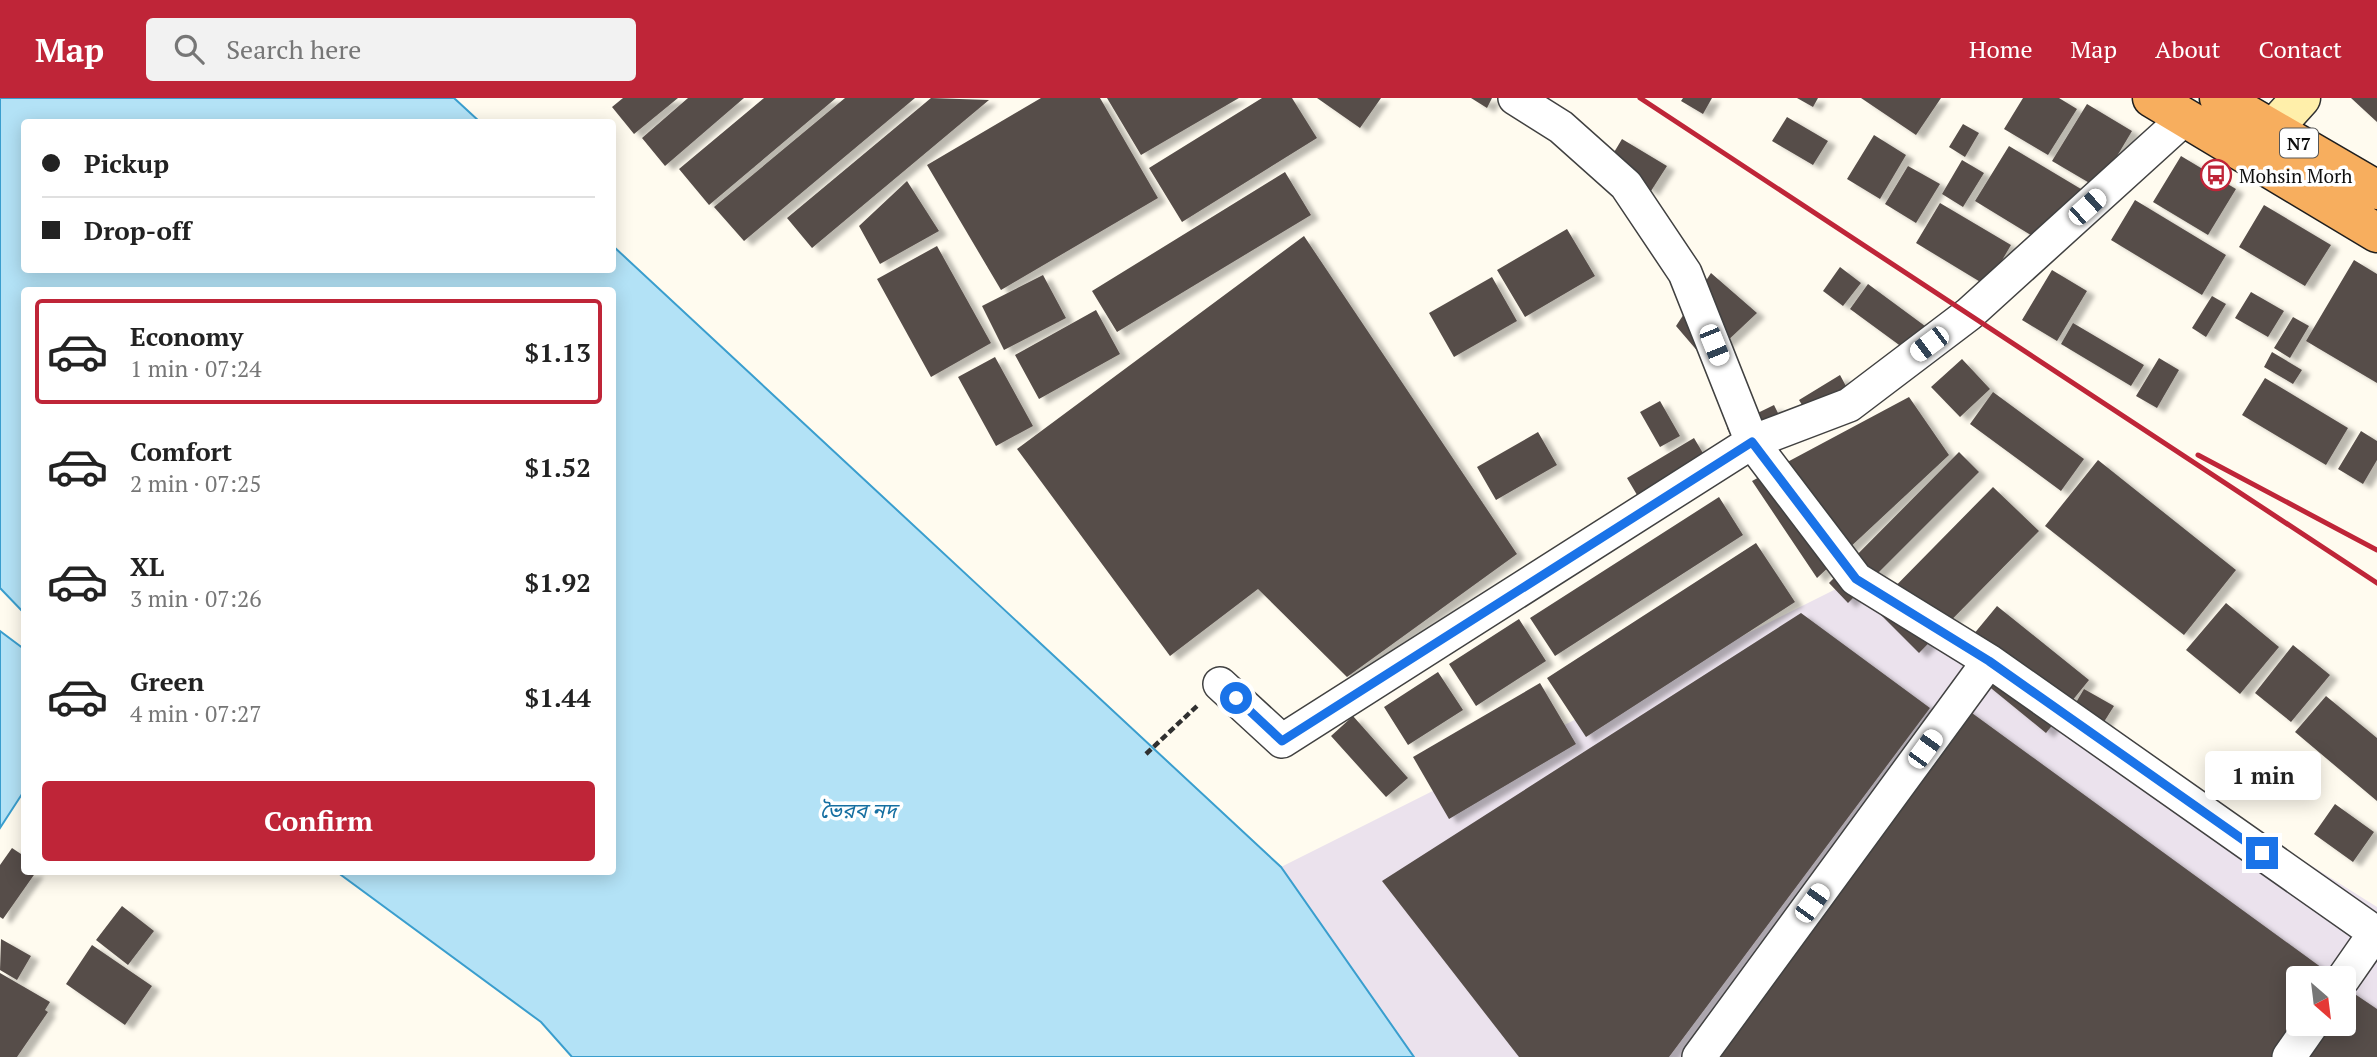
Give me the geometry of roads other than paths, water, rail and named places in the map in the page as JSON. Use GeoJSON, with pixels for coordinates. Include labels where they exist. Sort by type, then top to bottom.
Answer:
{"type":"FeatureCollection","features":[{"type":"Feature","properties":{"kind":"highway","name":"N7"},"geometry":{"type":"LineString","coordinates":[[2152,98],[2377,233]]}},
{"type":"Feature","properties":{"kind":"highway","name":"N7"},"geometry":{"type":"LineString","coordinates":[[2219,98],[2377,190]]}},
{"type":"Feature","properties":{"kind":"main road"},"geometry":{"type":"LineString","coordinates":[[2273,129],[2301,98]]}},
{"type":"Feature","properties":{"kind":"street"},"geometry":{"type":"LineString","coordinates":[[1515,98],[1560,127],[1626,185],[1685,272],[1752,442],[1856,579],[1989,661],[2376,933],[2352,966]]}},
{"type":"Feature","properties":{"kind":"street"},"geometry":{"type":"LineString","coordinates":[[1220,684],[1282,741],[1752,442],[1849,405],[1969,314],[2185,118]]}},
{"type":"Feature","properties":{"kind":"street"},"geometry":{"type":"LineString","coordinates":[[1699,1057],[1989,661]]}},
{"type":"Feature","properties":{"kind":"street"},"geometry":{"type":"LineString","coordinates":[[2289,1057],[2304,1036]]}},
{"type":"Feature","properties":{"kind":"water","name":"ভৈরব নদ"},"geometry":{"type":"Polygon","coordinates":[[[0,98],[454,98],[477,119],[21,119],[21,273],[616,273],[616,249],[1281,867],[1414,1057],[572,1057],[541,1022],[341,875],[616,875],[616,287],[21,287],[21,610],[0,588],[0,98]]]}},
{"type":"Feature","properties":{"kind":"water"},"geometry":{"type":"Polygon","coordinates":[[[0,631],[21,647],[21,796],[0,828],[0,631]]]}},
{"type":"Feature","properties":{"kind":"railway"},"geometry":{"type":"LineString","coordinates":[[1640,98],[2377,583]]}},
{"type":"Feature","properties":{"kind":"railway"},"geometry":{"type":"LineString","coordinates":[[2198,455],[2377,550]]}},
{"type":"Feature","properties":{"kind":"place","name":"Mohsin Morh"},"geometry":{"type":"Point","coordinates":[2216,175]}}]}
